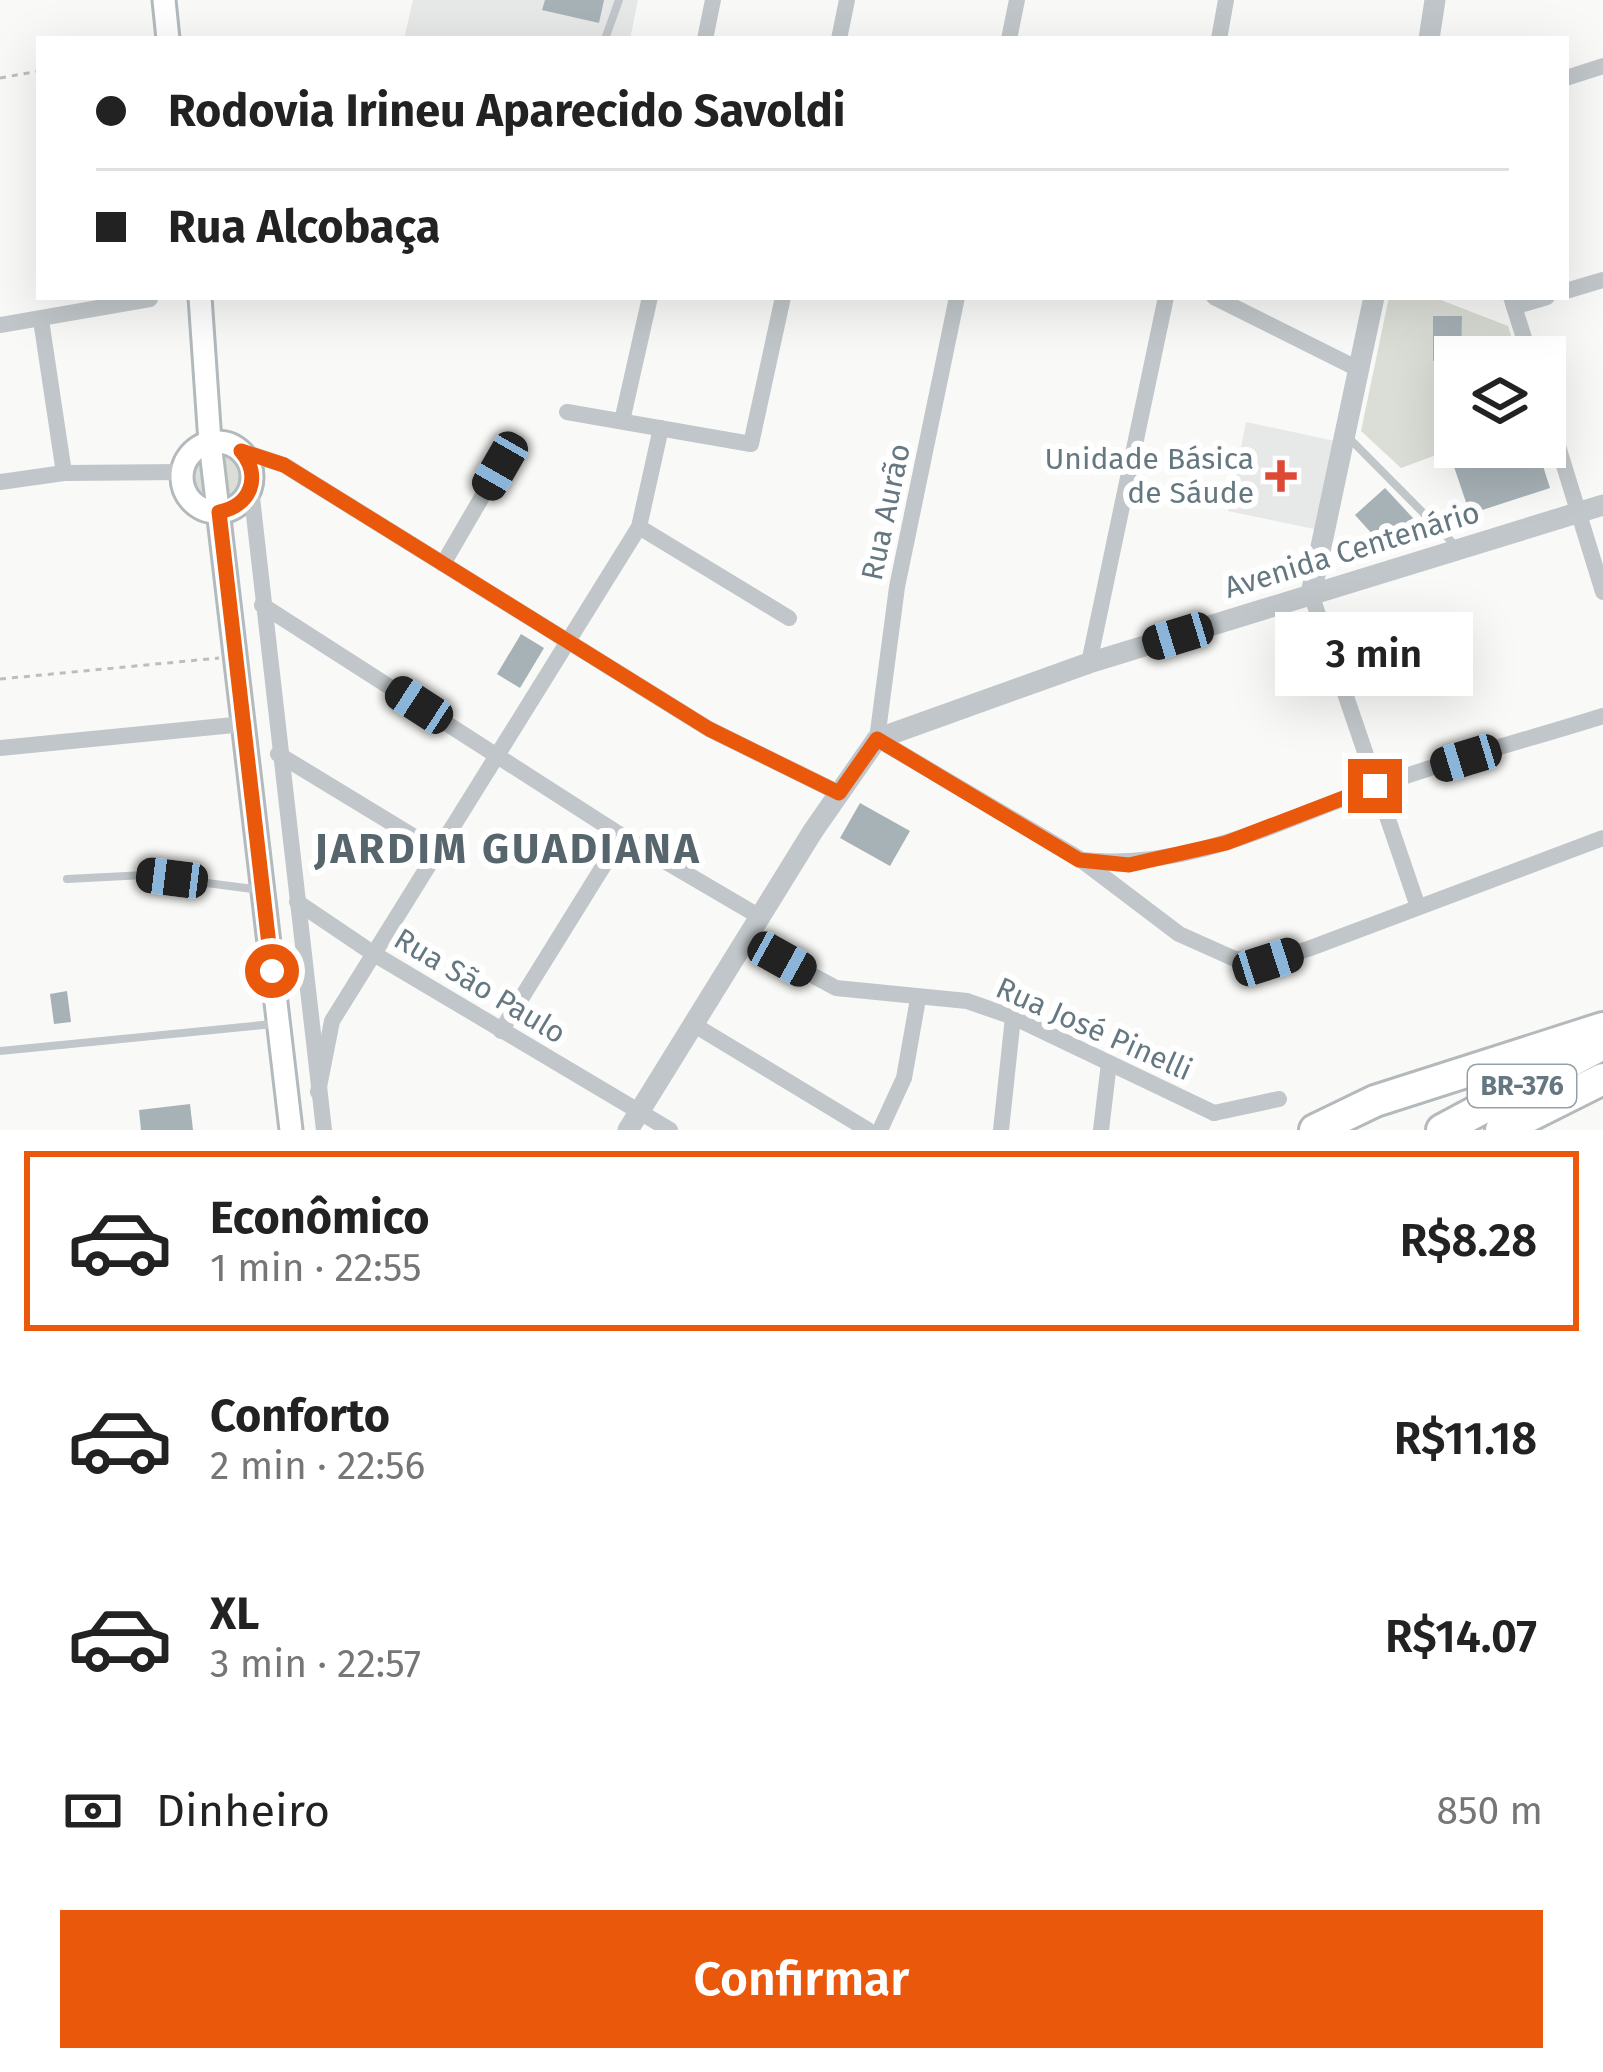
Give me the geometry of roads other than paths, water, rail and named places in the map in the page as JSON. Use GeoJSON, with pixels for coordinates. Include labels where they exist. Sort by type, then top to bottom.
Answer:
{"type":"FeatureCollection","features":[{"type":"Feature","properties":{"kind":"highway"},"geometry":{"type":"LineString","coordinates":[[1315,1130],[1376,1100],[1603,1028]]}},
{"type":"Feature","properties":{"kind":"highway","name":"BR-376"},"geometry":{"type":"LineString","coordinates":[[1442,1130],[1603,1044]]}},
{"type":"Feature","properties":{"kind":"highway","name":"BR-376"},"geometry":{"type":"LineString","coordinates":[[1501,1130],[1603,1079]]}},
{"type":"Feature","properties":{"kind":"main road"},"geometry":{"type":"LineString","coordinates":[[164,0],[169,36]]}},
{"type":"Feature","properties":{"kind":"main road"},"geometry":{"type":"LineString","coordinates":[[200,300],[210,442],[291,1130]]}},
{"type":"Feature","properties":{"kind":"main road"},"geometry":{"type":"LineString","coordinates":[[210,442],[241,451],[252,468],[251,489],[238,505],[219,512],[196,505],[182,472],[191,452],[210,442]]}},
{"type":"Feature","properties":{"kind":"street"},"geometry":{"type":"LineString","coordinates":[[707,36],[713,0]]}},
{"type":"Feature","properties":{"kind":"street"},"geometry":{"type":"LineString","coordinates":[[839,36],[847,0]]}},
{"type":"Feature","properties":{"kind":"street"},"geometry":{"type":"LineString","coordinates":[[1010,36],[1017,0]]}},
{"type":"Feature","properties":{"kind":"street"},"geometry":{"type":"LineString","coordinates":[[1220,36],[1226,0]]}},
{"type":"Feature","properties":{"kind":"street"},"geometry":{"type":"LineString","coordinates":[[1430,36],[1436,0]]}},
{"type":"Feature","properties":{"kind":"street"},"geometry":{"type":"LineString","coordinates":[[1569,78],[1603,66]]}},
{"type":"Feature","properties":{"kind":"street"},"geometry":{"type":"LineString","coordinates":[[1569,290],[1603,280]]}},
{"type":"Feature","properties":{"kind":"street"},"geometry":{"type":"LineString","coordinates":[[0,325],[145,300]]}},
{"type":"Feature","properties":{"kind":"street"},"geometry":{"type":"LineString","coordinates":[[622,421],[649,300]]}},
{"type":"Feature","properties":{"kind":"street"},"geometry":{"type":"LineString","coordinates":[[566,412],[751,444],[782,300]]}},
{"type":"Feature","properties":{"kind":"street","name":"Rua Aurão"},"geometry":{"type":"LineString","coordinates":[[877,739],[898,587],[956,300]]}},
{"type":"Feature","properties":{"kind":"street"},"geometry":{"type":"LineString","coordinates":[[1089,663],[1165,300]]}},
{"type":"Feature","properties":{"kind":"street"},"geometry":{"type":"LineString","coordinates":[[1220,300],[1358,369]]}},
{"type":"Feature","properties":{"kind":"street"},"geometry":{"type":"LineString","coordinates":[[1373,300],[1311,594],[1417,904]]}},
{"type":"Feature","properties":{"kind":"street"},"geometry":{"type":"LineString","coordinates":[[1513,302],[1524,336]]}},
{"type":"Feature","properties":{"kind":"street"},"geometry":{"type":"LineString","coordinates":[[41,320],[64,473]]}},
{"type":"Feature","properties":{"kind":"street"},"geometry":{"type":"LineString","coordinates":[[318,1091],[332,1022],[639,526],[661,428]]}},
{"type":"Feature","properties":{"kind":"street"},"geometry":{"type":"LineString","coordinates":[[241,451],[284,465],[709,729],[839,793]]}},
{"type":"Feature","properties":{"kind":"street"},"geometry":{"type":"LineString","coordinates":[[442,564],[500,466]]}},
{"type":"Feature","properties":{"kind":"street"},"geometry":{"type":"LineString","coordinates":[[1564,468],[1603,592]]}},
{"type":"Feature","properties":{"kind":"street"},"geometry":{"type":"LineString","coordinates":[[0,482],[64,473],[182,472]]}},
{"type":"Feature","properties":{"kind":"street"},"geometry":{"type":"LineString","coordinates":[[251,489],[324,1130]]}},
{"type":"Feature","properties":{"kind":"street","name":"Avenida Centenário"},"geometry":{"type":"LineString","coordinates":[[877,739],[1089,663],[1603,505]]}},
{"type":"Feature","properties":{"kind":"street"},"geometry":{"type":"LineString","coordinates":[[639,526],[789,618]]}},
{"type":"Feature","properties":{"kind":"street"},"geometry":{"type":"LineString","coordinates":[[262,605],[622,836],[762,918]]}},
{"type":"Feature","properties":{"kind":"street"},"geometry":{"type":"LineString","coordinates":[[1079,860],[1129,865],[1174,859],[1270,829],[1375,786],[1603,716]]}},
{"type":"Feature","properties":{"kind":"street"},"geometry":{"type":"LineString","coordinates":[[0,748],[244,724]]}},
{"type":"Feature","properties":{"kind":"street"},"geometry":{"type":"LineString","coordinates":[[634,1121],[877,739],[1079,860],[1179,934],[1235,959],[1268,962],[1603,838]]}},
{"type":"Feature","properties":{"kind":"street"},"geometry":{"type":"LineString","coordinates":[[278,754],[436,850]]}},
{"type":"Feature","properties":{"kind":"street"},"geometry":{"type":"LineString","coordinates":[[502,1031],[622,836]]}},
{"type":"Feature","properties":{"kind":"street","name":"Rua São Paulo"},"geometry":{"type":"LineString","coordinates":[[297,902],[634,1121],[670,1130]]}},
{"type":"Feature","properties":{"kind":"street","name":"Rua José Pinelli"},"geometry":{"type":"LineString","coordinates":[[747,940],[836,988],[967,1001],[1013,1018],[1109,1063],[1212,1122]]}},
{"type":"Feature","properties":{"kind":"street"},"geometry":{"type":"LineString","coordinates":[[880,1130],[904,1078],[918,999]]}},
{"type":"Feature","properties":{"kind":"street"},"geometry":{"type":"LineString","coordinates":[[1000,1130],[1013,1018]]}},
{"type":"Feature","properties":{"kind":"street"},"geometry":{"type":"LineString","coordinates":[[696,1026],[868,1130]]}},
{"type":"Feature","properties":{"kind":"street"},"geometry":{"type":"LineString","coordinates":[[1101,1130],[1109,1063]]}},
{"type":"Feature","properties":{"kind":"street"},"geometry":{"type":"LineString","coordinates":[[1212,1122],[1279,1099]]}},
{"type":"Feature","properties":{"kind":"lane"},"geometry":{"type":"LineString","coordinates":[[606,36],[619,0]]}},
{"type":"Feature","properties":{"kind":"lane"},"geometry":{"type":"LineString","coordinates":[[1347,436],[1458,548]]}},
{"type":"Feature","properties":{"kind":"lane"},"geometry":{"type":"LineString","coordinates":[[67,879],[145,875],[263,891]]}},
{"type":"Feature","properties":{"kind":"lane"},"geometry":{"type":"LineString","coordinates":[[0,1051],[279,1024]]}},
{"type":"Feature","properties":{"kind":"place","name":"Unidade Básica de Sáude"},"geometry":{"type":"Point","coordinates":[1281,476]}},
{"type":"Feature","properties":{"kind":"district","name":"JARDIM GUADIANA"},"geometry":{"type":"Point","coordinates":[508,849]}}]}
